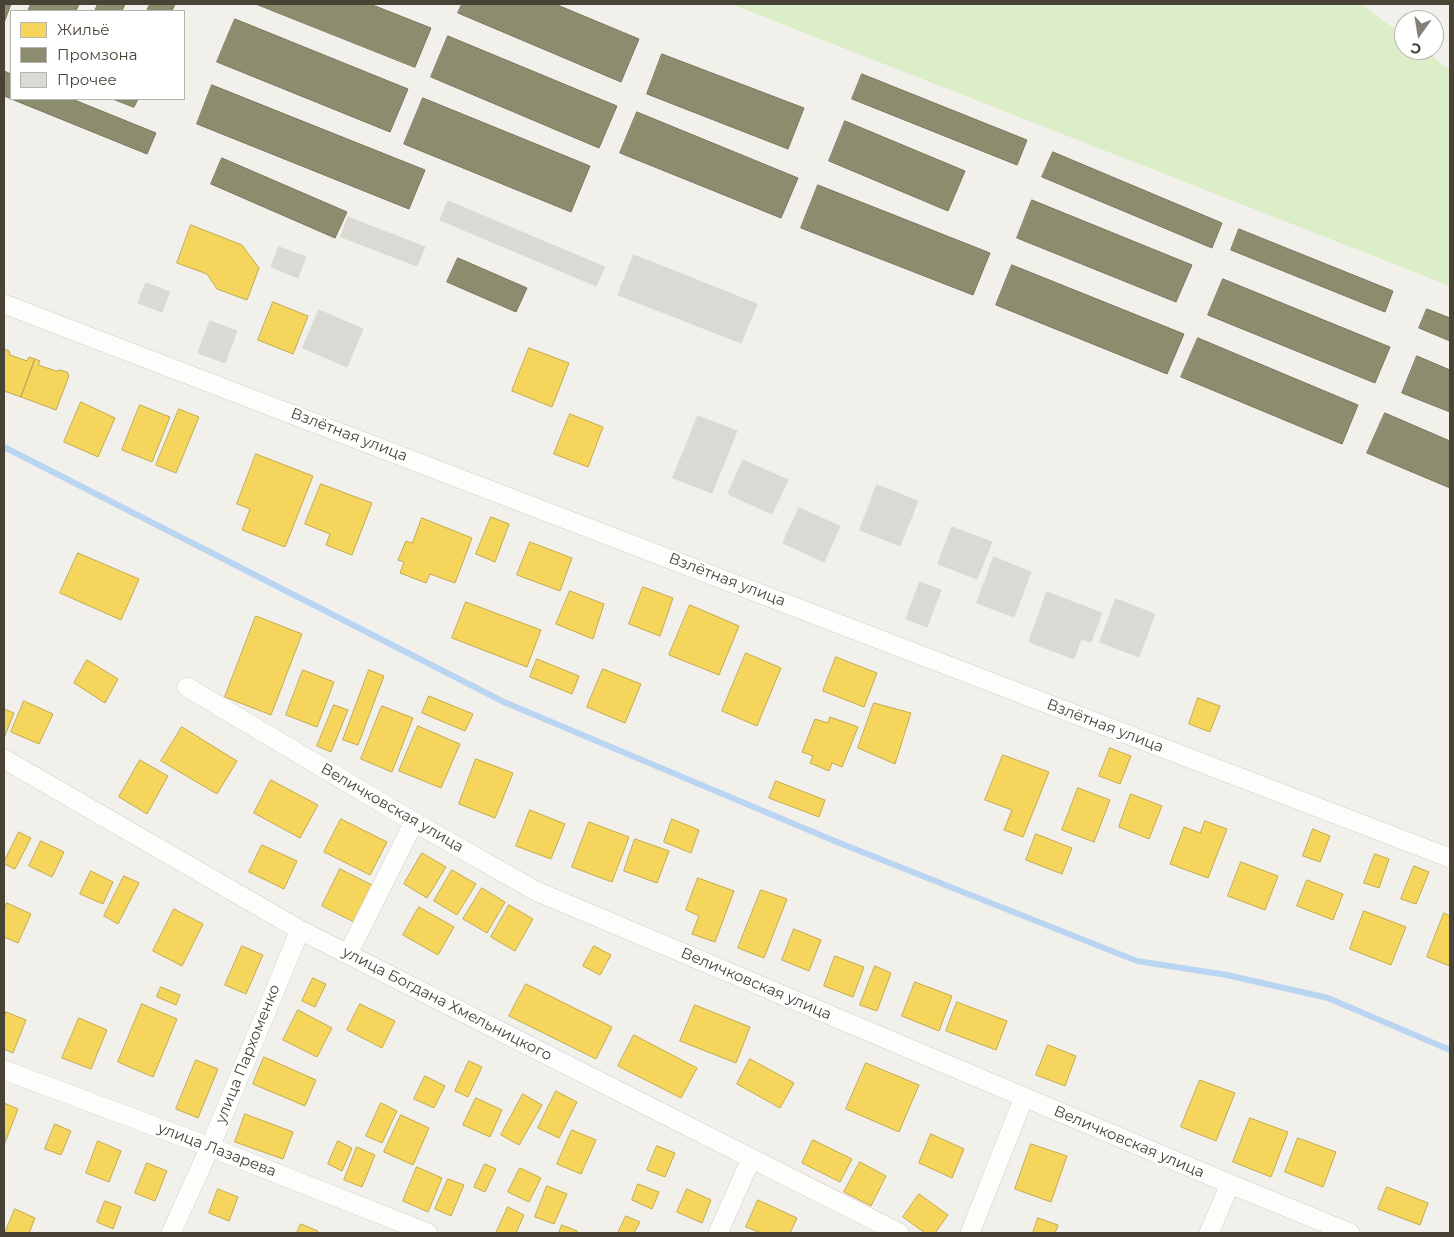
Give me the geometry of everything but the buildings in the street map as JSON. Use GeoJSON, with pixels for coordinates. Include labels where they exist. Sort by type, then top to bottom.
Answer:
{"type":"FeatureCollection","features":[{"type":"Feature","properties":{"kind":"street","name":"Взлётная улица"},"geometry":{"type":"LineString","coordinates":[[4,304],[1450,858]]}},
{"type":"Feature","properties":{"kind":"street","name":"Величковская улица"},"geometry":{"type":"LineString","coordinates":[[188,687],[414,822],[536,891],[1350,1233]]}},
{"type":"Feature","properties":{"kind":"street","name":"улица Богдана Хмельницкого"},"geometry":{"type":"LineString","coordinates":[[4,759],[300,930],[899,1233]]}},
{"type":"Feature","properties":{"kind":"street"},"geometry":{"type":"LineString","coordinates":[[348,954],[414,822]]}},
{"type":"Feature","properties":{"kind":"street","name":"улица Пархоменко"},"geometry":{"type":"LineString","coordinates":[[171,1233],[210,1147],[300,930]]}},
{"type":"Feature","properties":{"kind":"street","name":"улица Лазарева"},"geometry":{"type":"LineString","coordinates":[[4,1070],[210,1147],[428,1233]]}},
{"type":"Feature","properties":{"kind":"street"},"geometry":{"type":"LineString","coordinates":[[970,1233],[1024,1097]]}},
{"type":"Feature","properties":{"kind":"street"},"geometry":{"type":"LineString","coordinates":[[718,1233],[751,1159]]}},
{"type":"Feature","properties":{"kind":"street"},"geometry":{"type":"LineString","coordinates":[[1209,1233],[1230,1184]]}},
{"type":"Feature","properties":{"kind":"green space"},"geometry":{"type":"Polygon","coordinates":[[[731,4],[1361,4],[1394,29],[1394,60],[1437,60],[1450,70],[1450,286],[731,4]]]}},
{"type":"Feature","properties":{"kind":"waterway"},"geometry":{"type":"LineString","coordinates":[[4,447],[504,702],[837,842],[1137,961],[1227,975],[1328,998],[1450,1050]]}}]}
